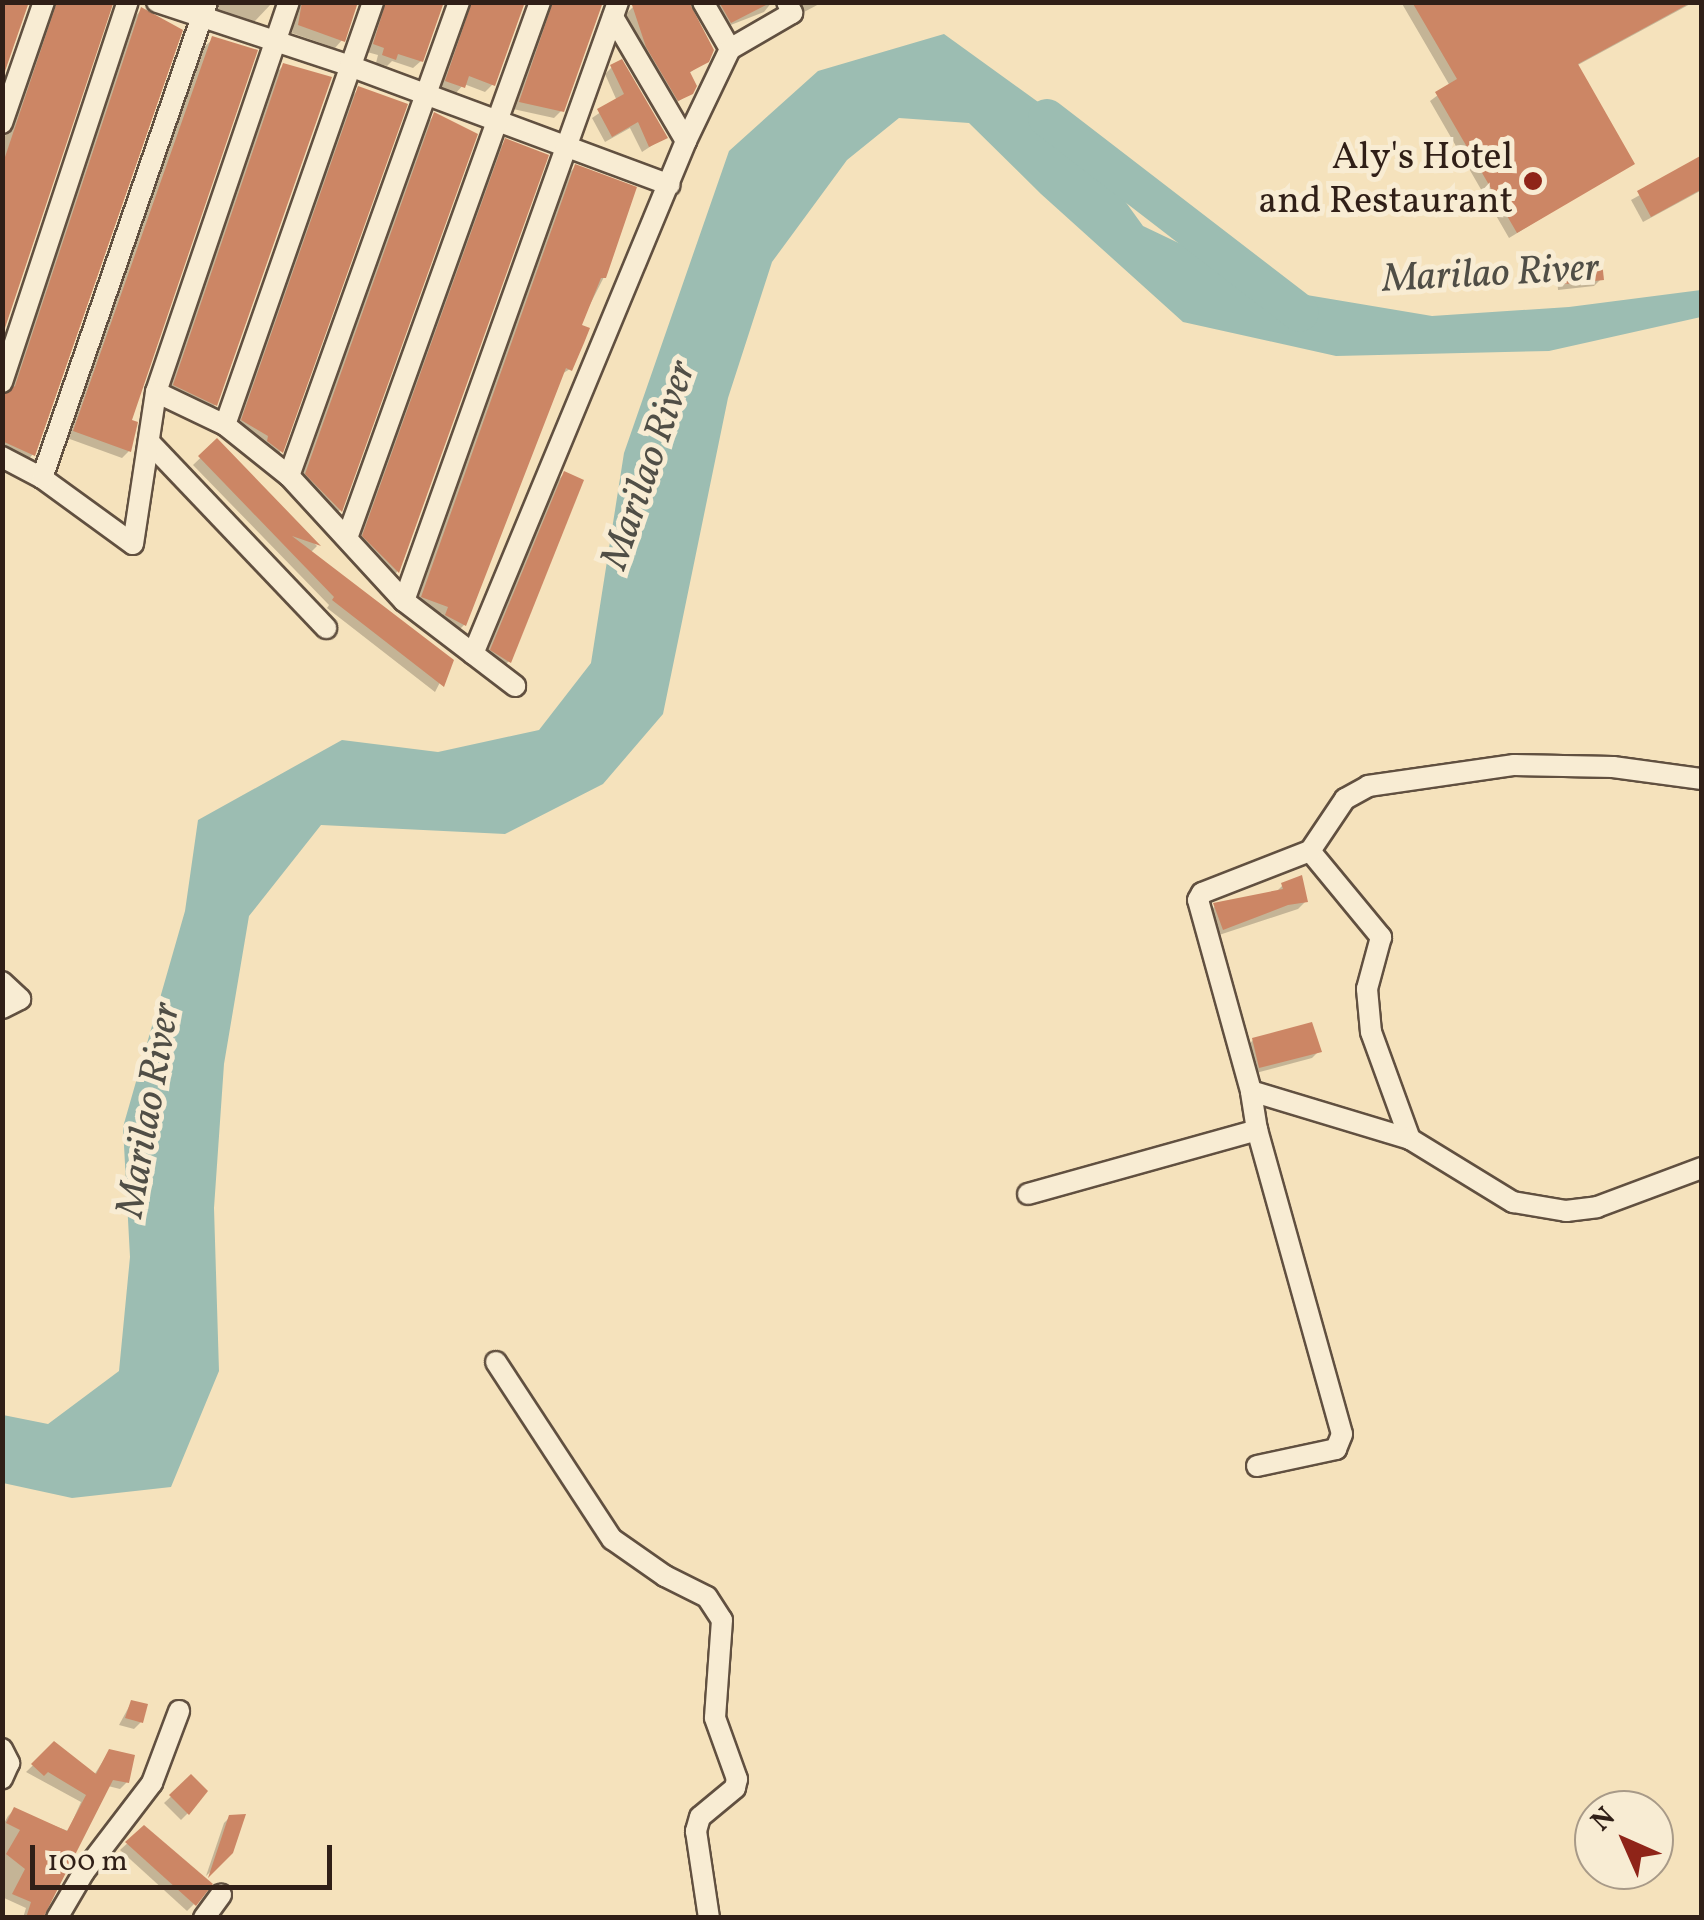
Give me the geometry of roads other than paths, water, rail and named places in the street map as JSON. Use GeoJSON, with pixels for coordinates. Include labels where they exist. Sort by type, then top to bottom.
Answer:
{"type":"FeatureCollection","features":[{"type":"Feature","properties":{"kind":"street"},"geometry":{"type":"LineString","coordinates":[[2,123],[44,2]]}},
{"type":"Feature","properties":{"kind":"street"},"geometry":{"type":"LineString","coordinates":[[2,382],[128,2]]}},
{"type":"Feature","properties":{"kind":"street"},"geometry":{"type":"LineString","coordinates":[[157,2],[204,10],[274,44],[350,66],[670,184]]}},
{"type":"Feature","properties":{"kind":"street"},"geometry":{"type":"LineString","coordinates":[[2,457],[42,478],[133,544],[156,392],[289,2]]}},
{"type":"Feature","properties":{"kind":"street"},"geometry":{"type":"LineString","coordinates":[[225,426],[373,2]]}},
{"type":"Feature","properties":{"kind":"street"},"geometry":{"type":"LineString","coordinates":[[288,476],[460,2]]}},
{"type":"Feature","properties":{"kind":"street"},"geometry":{"type":"LineString","coordinates":[[346,538],[540,2]]}},
{"type":"Feature","properties":{"kind":"street"},"geometry":{"type":"LineString","coordinates":[[703,2],[730,49]]}},
{"type":"Feature","properties":{"kind":"street"},"geometry":{"type":"LineString","coordinates":[[474,654],[686,140],[730,49],[792,13],[787,2]]}},
{"type":"Feature","properties":{"kind":"street"},"geometry":{"type":"LineString","coordinates":[[42,478],[204,10]]}},
{"type":"Feature","properties":{"kind":"street"},"geometry":{"type":"LineString","coordinates":[[616,10],[686,140]]}},
{"type":"Feature","properties":{"kind":"street"},"geometry":{"type":"LineString","coordinates":[[404,601],[616,10]]}},
{"type":"Feature","properties":{"kind":"street"},"geometry":{"type":"LineString","coordinates":[[156,392],[225,426],[288,476],[404,601],[515,686]]}},
{"type":"Feature","properties":{"kind":"street"},"geometry":{"type":"LineString","coordinates":[[148,442],[326,628]]}},
{"type":"Feature","properties":{"kind":"street"},"geometry":{"type":"LineString","coordinates":[[1257,1466],[1336,1449],[1342,1434],[1198,900],[1209,888],[1310,851],[1345,799],[1368,786],[1514,765],[1613,767],[1702,779]]}},
{"type":"Feature","properties":{"kind":"street"},"geometry":{"type":"LineString","coordinates":[[1310,851],[1381,937],[1367,989],[1371,1032],[1410,1139]]}},
{"type":"Feature","properties":{"kind":"street"},"geometry":{"type":"LineString","coordinates":[[2,982],[20,999],[2,1008]]}},
{"type":"Feature","properties":{"kind":"street"},"geometry":{"type":"LineString","coordinates":[[1251,1091],[1410,1139],[1513,1202],[1566,1210],[1597,1207],[1702,1168]]}},
{"type":"Feature","properties":{"kind":"street"},"geometry":{"type":"LineString","coordinates":[[1028,1194],[1257,1130]]}},
{"type":"Feature","properties":{"kind":"street"},"geometry":{"type":"LineString","coordinates":[[496,1362],[612,1539],[665,1576],[707,1597],[722,1620],[715,1718],[737,1779],[736,1788],[700,1818],[696,1831],[709,1918]]}},
{"type":"Feature","properties":{"kind":"street"},"geometry":{"type":"LineString","coordinates":[[57,1918],[84,1872],[152,1782],[179,1711]]}},
{"type":"Feature","properties":{"kind":"street"},"geometry":{"type":"LineString","coordinates":[[2,1749],[8,1762],[2,1779]]}},
{"type":"Feature","properties":{"kind":"street"},"geometry":{"type":"LineString","coordinates":[[204,1918],[221,1895]]}},
{"type":"Feature","properties":{"kind":"water"},"geometry":{"type":"Polygon","coordinates":[[[944,34],[1070,125],[1143,226],[1277,290],[1432,316],[1569,307],[1701,290],[1701,317],[1549,351],[1336,356],[1183,322],[969,123],[899,118],[847,160],[772,262],[728,398],[663,714],[603,784],[505,834],[321,825],[249,916],[224,1064],[214,1208],[219,1371],[171,1487],[72,1498],[3,1483],[3,1415],[48,1424],[119,1371],[130,1257],[123,1127],[185,911],[198,820],[342,740],[438,752],[539,730],[591,663],[624,453],[729,151],[818,71],[944,34]]]}},
{"type":"Feature","properties":{"kind":"waterway","name":"Marilao River"},"geometry":{"type":"LineString","coordinates":[[1047,118],[1300,313]]}},
{"type":"Feature","properties":{"kind":"place","name":"Aly's Hotel and Restaurant"},"geometry":{"type":"Point","coordinates":[1533,181]}}]}
